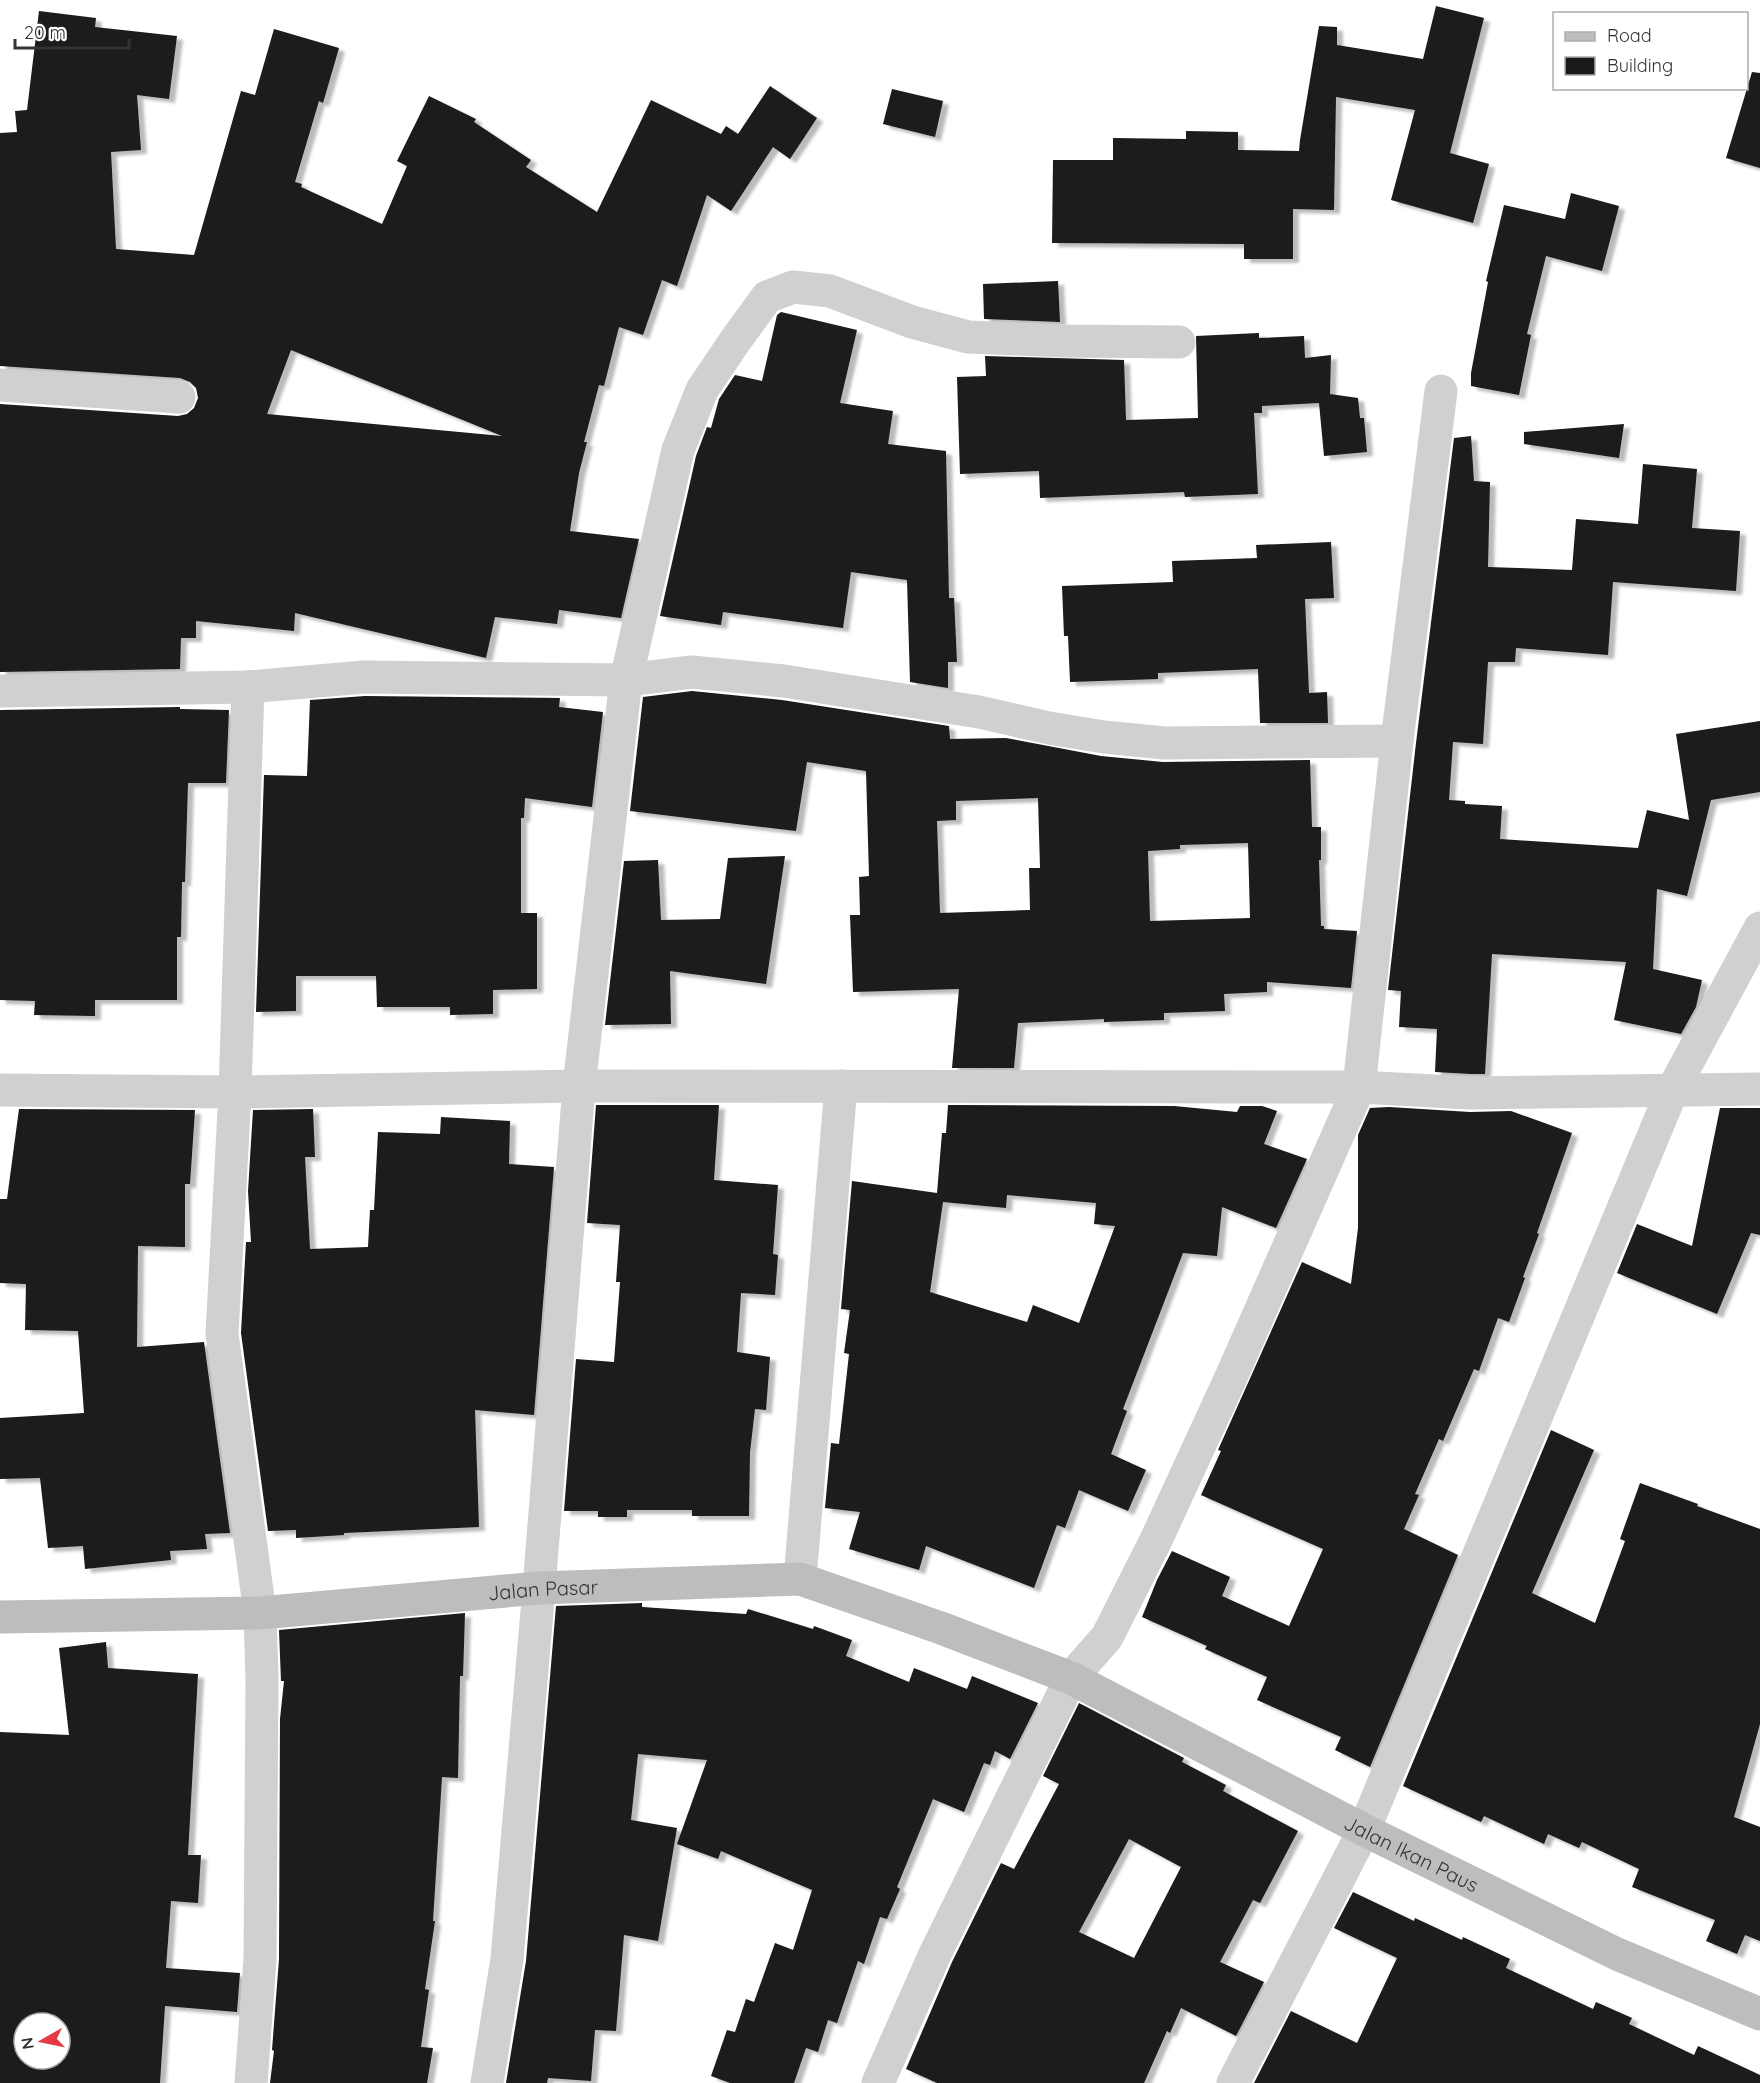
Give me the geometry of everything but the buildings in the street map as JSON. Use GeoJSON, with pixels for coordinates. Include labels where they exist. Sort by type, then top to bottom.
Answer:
{"type":"FeatureCollection","features":[{"type":"Feature","properties":{"kind":"street"},"geometry":{"type":"LineString","coordinates":[[487,2083],[507,1959],[579,1086],[626,680],[678,450],[702,390],[735,341],[767,297],[793,287],[830,291],[912,322],[968,337],[1179,342]]}},
{"type":"Feature","properties":{"kind":"street"},"geometry":{"type":"LineString","coordinates":[[0,385],[179,397]]}},
{"type":"Feature","properties":{"kind":"street"},"geometry":{"type":"LineString","coordinates":[[878,2083],[935,1954],[1071,1678],[1107,1637],[1156,1540],[1237,1364],[1359,1087],[1397,741],[1441,391]]}},
{"type":"Feature","properties":{"kind":"street"},"geometry":{"type":"LineString","coordinates":[[0,691],[248,687],[364,677],[626,680],[692,672],[784,681],[980,712],[1049,728],[1104,737],[1165,743],[1397,741]]}},
{"type":"Feature","properties":{"kind":"street"},"geometry":{"type":"LineString","coordinates":[[248,687],[235,1092],[222,1334],[260,1613],[262,1691],[260,1959],[251,2083]]}},
{"type":"Feature","properties":{"kind":"street"},"geometry":{"type":"LineString","coordinates":[[1233,2083],[1364,1830],[1672,1091],[1760,927]]}},
{"type":"Feature","properties":{"kind":"street"},"geometry":{"type":"LineString","coordinates":[[0,1090],[235,1092],[579,1086],[1359,1087],[1471,1094],[1760,1089]]}},
{"type":"Feature","properties":{"kind":"street"},"geometry":{"type":"LineString","coordinates":[[800,1579],[841,1086]]}},
{"type":"Feature","properties":{"kind":"street","name":"Jalan Pasar"},"geometry":{"type":"LineString","coordinates":[[0,1617],[260,1613],[539,1588],[800,1579],[941,1628],[1071,1678]]}},
{"type":"Feature","properties":{"kind":"street","name":"Jalan Ikan Paus"},"geometry":{"type":"LineString","coordinates":[[1071,1678],[1364,1830],[1617,1954],[1760,2014]]}}]}
